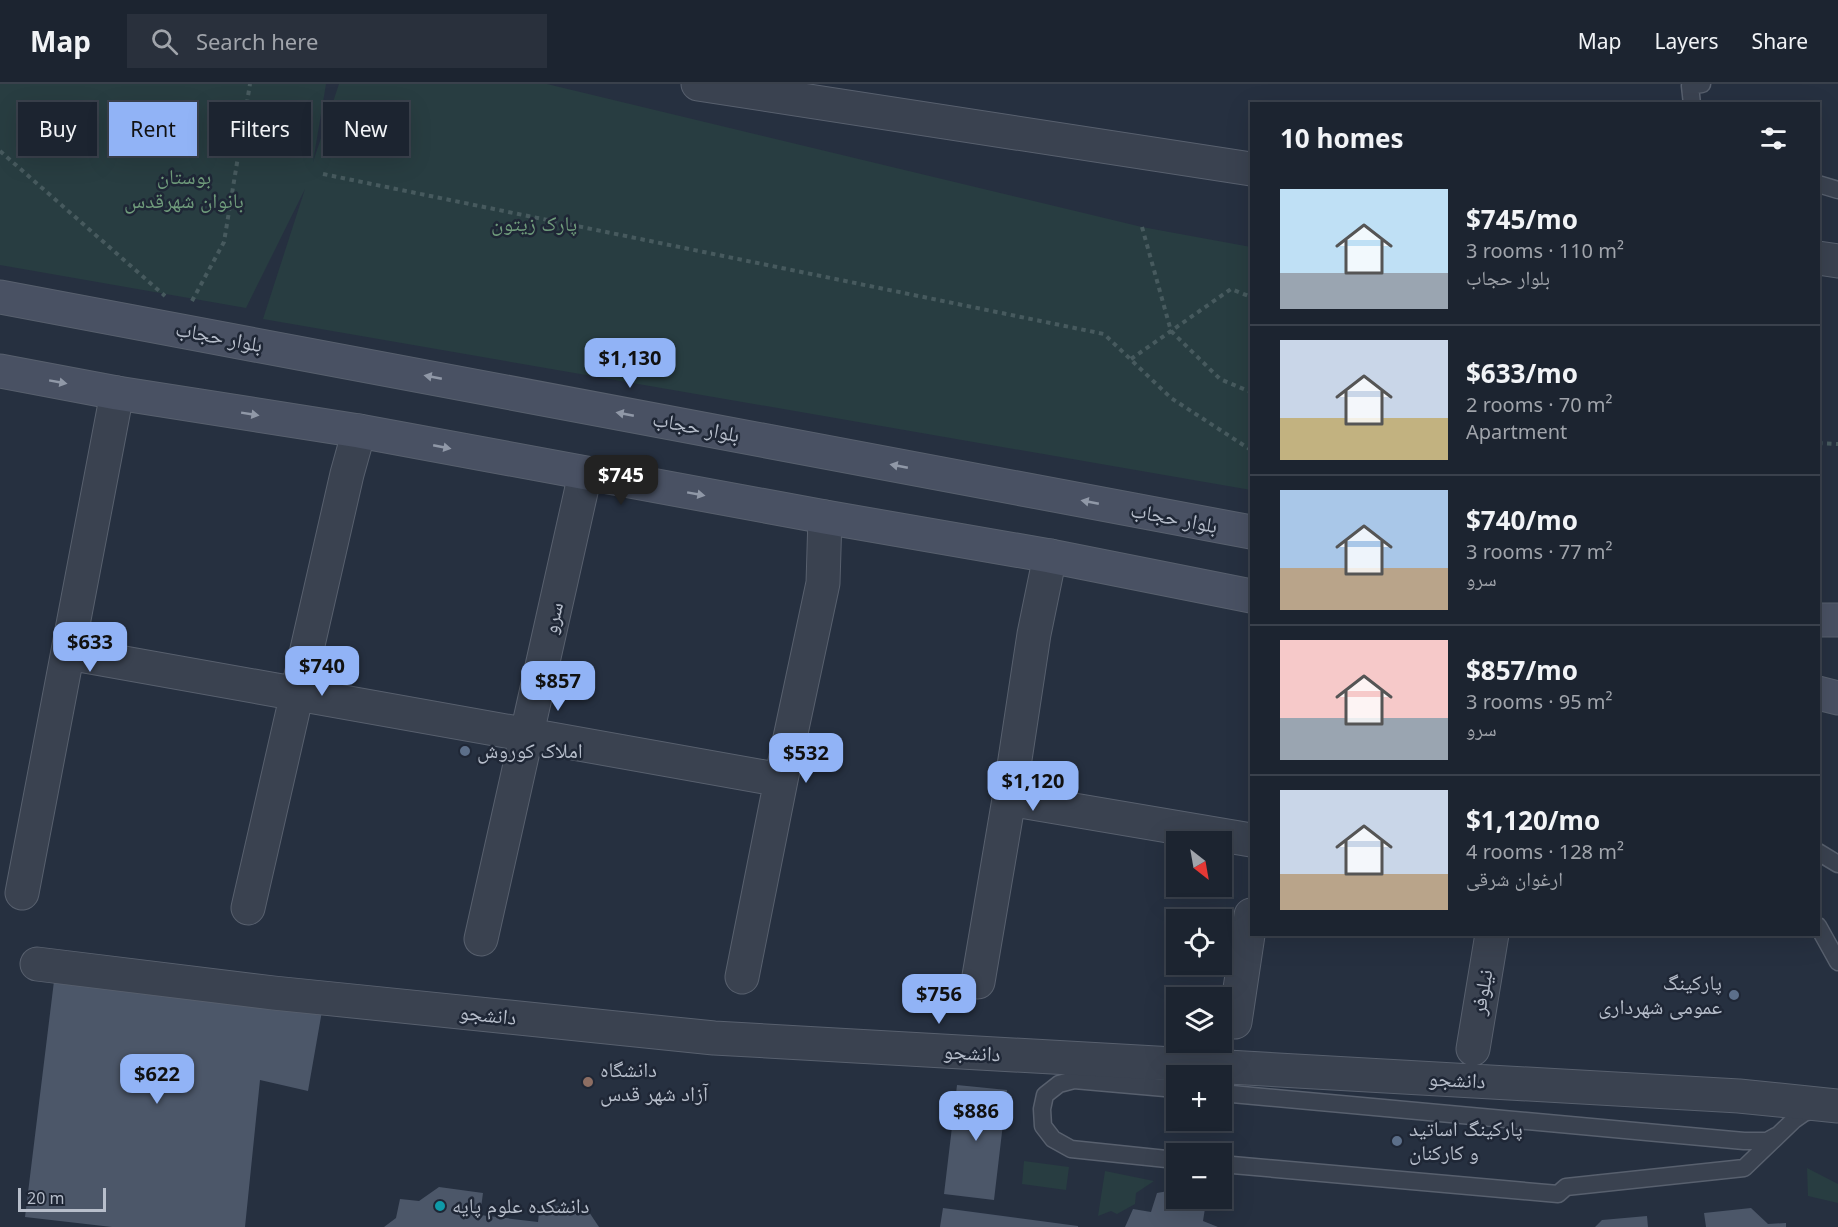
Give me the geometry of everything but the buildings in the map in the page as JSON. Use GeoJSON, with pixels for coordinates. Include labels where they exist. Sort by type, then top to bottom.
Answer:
{"type":"FeatureCollection","features":[{"type":"Feature","properties":{"kind":"main road","name":"بلوار حجاب"},"geometry":{"type":"LineString","coordinates":[[0,297],[188,322],[1250,532]]}},
{"type":"Feature","properties":{"kind":"main road"},"geometry":{"type":"LineString","coordinates":[[0,371],[117,393],[359,431],[825,518],[1050,556],[1250,596]]}},
{"type":"Feature","properties":{"kind":"main road"},"geometry":{"type":"LineString","coordinates":[[1820,620],[1838,620]]}},
{"type":"Feature","properties":{"kind":"main road"},"geometry":{"type":"LineString","coordinates":[[1820,694],[1838,698]]}},
{"type":"Feature","properties":{"kind":"street"},"geometry":{"type":"LineString","coordinates":[[698,84],[1250,169]]}},
{"type":"Feature","properties":{"kind":"street"},"geometry":{"type":"LineString","coordinates":[[1820,258],[1838,261]]}},
{"type":"Feature","properties":{"kind":"street"},"geometry":{"type":"LineString","coordinates":[[22,893],[117,393]]}},
{"type":"Feature","properties":{"kind":"street"},"geometry":{"type":"LineString","coordinates":[[248,908],[347,474],[359,431]]}},
{"type":"Feature","properties":{"kind":"street","name":"سرو"},"geometry":{"type":"LineString","coordinates":[[481,939],[585,474]]}},
{"type":"Feature","properties":{"kind":"street"},"geometry":{"type":"LineString","coordinates":[[742,977],[823,583],[825,518]]}},
{"type":"Feature","properties":{"kind":"street"},"geometry":{"type":"LineString","coordinates":[[978,982],[1010,799],[1034,634],[1050,556]]}},
{"type":"Feature","properties":{"kind":"street"},"geometry":{"type":"LineString","coordinates":[[68,653],[781,780]]}},
{"type":"Feature","properties":{"kind":"street"},"geometry":{"type":"LineString","coordinates":[[1010,799],[1250,840]]}},
{"type":"Feature","properties":{"kind":"street"},"geometry":{"type":"LineString","coordinates":[[1235,1022],[1250,922]]}},
{"type":"Feature","properties":{"kind":"street","name":"نیلوفر"},"geometry":{"type":"LineString","coordinates":[[1473,1049],[1492,936]]}},
{"type":"Feature","properties":{"kind":"street","name":"دانشجو"},"geometry":{"type":"LineString","coordinates":[[37,964],[274,993],[714,1038],[1727,1095],[1835,1106]]}},
{"type":"Feature","properties":{"kind":"lane"},"geometry":{"type":"LineString","coordinates":[[1692,102],[1690,86],[1702,84]]}},
{"type":"Feature","properties":{"kind":"lane"},"geometry":{"type":"LineString","coordinates":[[1820,185],[1838,190]]}},
{"type":"Feature","properties":{"kind":"lane"},"geometry":{"type":"LineString","coordinates":[[1820,853],[1838,864]]}},
{"type":"Feature","properties":{"kind":"lane"},"geometry":{"type":"LineString","coordinates":[[1820,930],[1838,962]]}},
{"type":"Feature","properties":{"kind":"lane"},"geometry":{"type":"LineString","coordinates":[[1166,1088],[1074,1080],[1059,1084],[1045,1095],[1042,1109],[1043,1126],[1053,1139],[1071,1149],[1166,1159]]}},
{"type":"Feature","properties":{"kind":"lane"},"geometry":{"type":"LineString","coordinates":[[1232,1095],[1744,1141],[1767,1141],[1785,1131]]}},
{"type":"Feature","properties":{"kind":"lane"},"geometry":{"type":"LineString","coordinates":[[1232,1165],[1558,1194],[1566,1187],[1744,1168],[1804,1113],[1835,1106]]}},
{"type":"Feature","properties":{"kind":"path"},"geometry":{"type":"LineString","coordinates":[[0,151],[188,322],[224,242],[250,84]]}},
{"type":"Feature","properties":{"kind":"path"},"geometry":{"type":"LineString","coordinates":[[323,174],[1104,334],[1172,399],[1250,449]]}},
{"type":"Feature","properties":{"kind":"path"},"geometry":{"type":"LineString","coordinates":[[1142,227],[1171,331],[1220,380],[1250,392]]}},
{"type":"Feature","properties":{"kind":"path"},"geometry":{"type":"LineString","coordinates":[[1131,359],[1230,289],[1250,297]]}},
{"type":"Feature","properties":{"kind":"path"},"geometry":{"type":"LineString","coordinates":[[1820,443],[1838,444]]}},
{"type":"Feature","properties":{"kind":"green space","name":"پارک زیتون"},"geometry":{"type":"Polygon","coordinates":[[[0,84],[326,84],[313,162],[323,132],[323,156],[409,156],[409,102],[333,102],[339,84],[547,84],[1142,227],[1250,247],[1250,490],[263,319],[305,189],[246,308],[0,265],[0,84]]]}},
{"type":"Feature","properties":{"kind":"green space"},"geometry":{"type":"Polygon","coordinates":[[[1024,1161],[1069,1167],[1066,1190],[1022,1184],[1024,1161]]]}},
{"type":"Feature","properties":{"kind":"green space"},"geometry":{"type":"Polygon","coordinates":[[[1807,1168],[1838,1184],[1838,1203],[1808,1196],[1807,1168]]]}},
{"type":"Feature","properties":{"kind":"green space"},"geometry":{"type":"Polygon","coordinates":[[[1105,1171],[1154,1181],[1136,1193],[1135,1204],[1117,1214],[1111,1211],[1098,1216],[1105,1171]]]}},
{"type":"Feature","properties":{"kind":"place","name":"املاک کوروش"},"geometry":{"type":"Point","coordinates":[465,751]}},
{"type":"Feature","properties":{"kind":"place","name":"پارکینگ عمومی شهرداری"},"geometry":{"type":"Point","coordinates":[1734,995]}},
{"type":"Feature","properties":{"kind":"place","name":"دانشگاه آزاد شهر قدس"},"geometry":{"type":"Point","coordinates":[588,1082]}},
{"type":"Feature","properties":{"kind":"place","name":"پارکینگ اساتید و کارکنان"},"geometry":{"type":"Point","coordinates":[1397,1141]}},
{"type":"Feature","properties":{"kind":"place","name":"دانشکده علوم پایه"},"geometry":{"type":"Point","coordinates":[440,1206]}},
{"type":"Feature","properties":{"kind":"park label","name":"بوستان بانوان شهرقدس"},"geometry":{"type":"Point","coordinates":[184,189]}}]}
